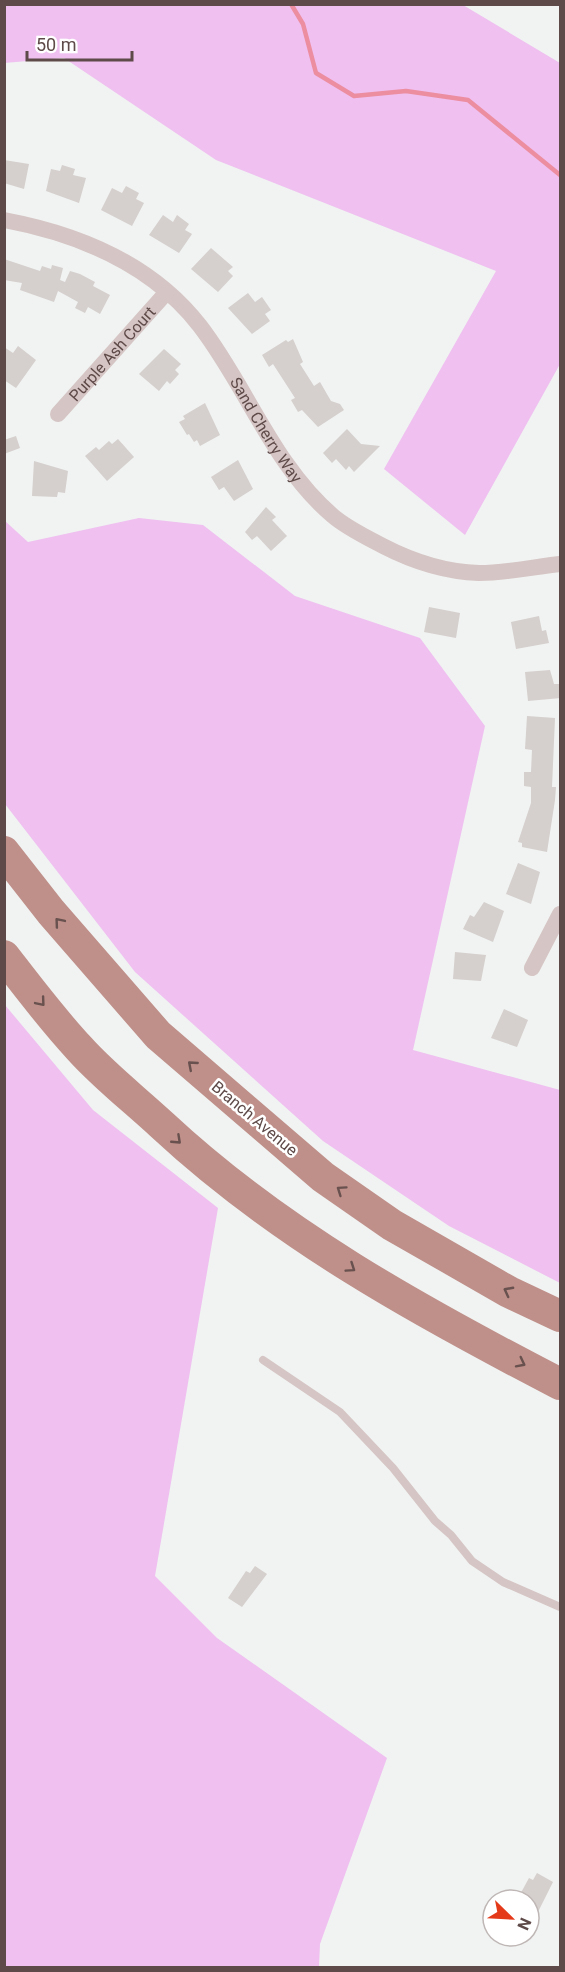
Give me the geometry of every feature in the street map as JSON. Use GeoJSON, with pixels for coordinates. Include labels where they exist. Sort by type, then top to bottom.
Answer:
{"type":"FeatureCollection","features":[{"type":"Feature","properties":{"kind":"highway","name":"Branch Avenue"},"geometry":{"type":"LineString","coordinates":[[4,852],[51,912],[158,1035],[323,1177],[392,1226],[509,1292],[561,1316]]}},
{"type":"Feature","properties":{"kind":"highway"},"geometry":{"type":"LineString","coordinates":[[4,956],[79,1048],[181,1144],[235,1186],[359,1274],[561,1384]]}},
{"type":"Feature","properties":{"kind":"street","name":"Sand Cherry Way"},"geometry":{"type":"LineString","coordinates":[[4,220],[43,227],[102,249],[134,266],[166,293],[199,325],[233,375],[276,449],[304,488],[334,517],[403,556],[442,568],[479,573],[561,564]]}},
{"type":"Feature","properties":{"kind":"street","name":"Purple Ash Court"},"geometry":{"type":"LineString","coordinates":[[58,414],[166,293]]}},
{"type":"Feature","properties":{"kind":"street"},"geometry":{"type":"LineString","coordinates":[[532,968],[561,914]]}},
{"type":"Feature","properties":{"kind":"lane"},"geometry":{"type":"LineString","coordinates":[[262,1360],[340,1412],[393,1468],[435,1521],[451,1535],[472,1561],[503,1582],[561,1607]]}},
{"type":"Feature","properties":{"kind":"shaded area"},"geometry":{"type":"Polygon","coordinates":[[[5,5],[463,5],[560,63],[560,364],[465,535],[384,469],[496,271],[216,160],[64,58],[4,63],[5,5]]]}},
{"type":"Feature","properties":{"kind":"shaded area"},"geometry":{"type":"Polygon","coordinates":[[[139,518],[203,525],[295,596],[420,638],[485,726],[413,1050],[560,1090],[560,1283],[449,1226],[323,1141],[135,972],[5,804],[5,521],[28,542],[139,518]]]}},
{"type":"Feature","properties":{"kind":"shaded area"},"geometry":{"type":"Polygon","coordinates":[[[5,1005],[93,1110],[218,1208],[155,1576],[217,1638],[387,1758],[320,1944],[319,1967],[5,1967],[5,1005]]]}},
{"type":"Feature","properties":{"kind":"building"},"geometry":{"type":"Polygon","coordinates":[[[4,160],[29,164],[24,189],[4,183],[4,160]]]}},
{"type":"Feature","properties":{"kind":"building"},"geometry":{"type":"Polygon","coordinates":[[[62,165],[75,169],[73,175],[86,178],[79,203],[46,191],[51,169],[60,171],[62,165]]]}},
{"type":"Feature","properties":{"kind":"building"},"geometry":{"type":"Polygon","coordinates":[[[126,186],[139,193],[136,199],[144,203],[132,226],[101,210],[112,188],[122,193],[126,186]]]}},
{"type":"Feature","properties":{"kind":"building"},"geometry":{"type":"Polygon","coordinates":[[[163,215],[173,222],[177,215],[189,224],[185,230],[192,234],[179,253],[149,235],[163,215]]]}},
{"type":"Feature","properties":{"kind":"building"},"geometry":{"type":"Polygon","coordinates":[[[211,248],[233,267],[228,271],[233,276],[218,292],[191,269],[211,248]]]}},
{"type":"Feature","properties":{"kind":"building"},"geometry":{"type":"Polygon","coordinates":[[[4,259],[40,271],[42,266],[51,269],[52,265],[63,268],[60,280],[65,282],[70,271],[80,274],[95,282],[93,286],[110,295],[100,314],[88,307],[85,313],[75,308],[78,302],[58,291],[54,302],[20,290],[22,283],[4,280],[4,259]]]}},
{"type":"Feature","properties":{"kind":"building"},"geometry":{"type":"Polygon","coordinates":[[[248,293],[255,302],[262,297],[271,310],[265,314],[270,321],[252,334],[228,308],[248,293]]]}},
{"type":"Feature","properties":{"kind":"building"},"geometry":{"type":"Polygon","coordinates":[[[293,339],[303,362],[300,364],[314,386],[320,382],[331,401],[340,404],[344,410],[318,427],[302,410],[298,412],[291,400],[295,398],[273,364],[269,367],[262,355],[286,340],[288,342],[293,339]]]}},
{"type":"Feature","properties":{"kind":"building"},"geometry":{"type":"Polygon","coordinates":[[[18,346],[36,360],[16,388],[4,380],[4,347],[13,353],[18,346]]]}},
{"type":"Feature","properties":{"kind":"building"},"geometry":{"type":"Polygon","coordinates":[[[164,349],[181,364],[175,370],[179,374],[170,384],[167,381],[159,391],[139,374],[164,349]]]}},
{"type":"Feature","properties":{"kind":"building"},"geometry":{"type":"Polygon","coordinates":[[[205,403],[220,435],[200,446],[197,440],[194,442],[189,434],[187,435],[179,422],[185,419],[183,416],[205,403]]]}},
{"type":"Feature","properties":{"kind":"building"},"geometry":{"type":"Polygon","coordinates":[[[347,429],[361,444],[380,446],[354,472],[349,466],[346,470],[336,459],[332,463],[323,453],[347,429]]]}},
{"type":"Feature","properties":{"kind":"building"},"geometry":{"type":"Polygon","coordinates":[[[16,436],[20,448],[4,454],[4,440],[16,436]]]}},
{"type":"Feature","properties":{"kind":"building"},"geometry":{"type":"Polygon","coordinates":[[[118,439],[134,457],[107,481],[85,456],[96,447],[99,450],[109,441],[112,444],[118,439]]]}},
{"type":"Feature","properties":{"kind":"building"},"geometry":{"type":"Polygon","coordinates":[[[238,460],[253,489],[234,501],[224,487],[219,490],[211,477],[238,460]]]}},
{"type":"Feature","properties":{"kind":"building"},"geometry":{"type":"Polygon","coordinates":[[[34,461],[68,471],[65,493],[58,492],[57,497],[32,496],[34,461]]]}},
{"type":"Feature","properties":{"kind":"building"},"geometry":{"type":"Polygon","coordinates":[[[266,507],[276,517],[272,520],[287,536],[271,551],[257,536],[252,540],[245,532],[266,507]]]}},
{"type":"Feature","properties":{"kind":"building"},"geometry":{"type":"Polygon","coordinates":[[[429,607],[460,613],[456,638],[424,632],[429,607]]]}},
{"type":"Feature","properties":{"kind":"building"},"geometry":{"type":"Polygon","coordinates":[[[539,616],[542,631],[546,630],[549,643],[516,649],[511,622],[539,616]]]}},
{"type":"Feature","properties":{"kind":"building"},"geometry":{"type":"Polygon","coordinates":[[[550,670],[554,684],[559,684],[561,698],[528,701],[525,672],[550,670]]]}},
{"type":"Feature","properties":{"kind":"building"},"geometry":{"type":"Polygon","coordinates":[[[527,716],[555,718],[552,787],[556,787],[547,852],[522,847],[522,843],[518,842],[531,803],[531,787],[524,786],[524,772],[531,772],[532,750],[525,749],[527,716]]]}},
{"type":"Feature","properties":{"kind":"building"},"geometry":{"type":"Polygon","coordinates":[[[518,863],[540,872],[531,904],[506,894],[518,863]]]}},
{"type":"Feature","properties":{"kind":"building"},"geometry":{"type":"Polygon","coordinates":[[[484,902],[504,911],[493,942],[463,929],[470,915],[474,917],[484,902]]]}},
{"type":"Feature","properties":{"kind":"building"},"geometry":{"type":"Polygon","coordinates":[[[455,952],[486,955],[481,981],[453,979],[455,952]]]}},
{"type":"Feature","properties":{"kind":"building"},"geometry":{"type":"Polygon","coordinates":[[[504,1009],[528,1020],[517,1047],[491,1038],[504,1009]]]}},
{"type":"Feature","properties":{"kind":"building"},"geometry":{"type":"Polygon","coordinates":[[[255,1566],[267,1574],[242,1607],[228,1598],[246,1571],[250,1573],[255,1566]]]}},
{"type":"Feature","properties":{"kind":"building"},"geometry":{"type":"Polygon","coordinates":[[[537,1873],[553,1882],[541,1906],[541,1888],[524,1888],[529,1878],[533,1880],[537,1873]]]}},
{"type":"Feature","properties":{"kind":"waterway"},"geometry":{"type":"LineString","coordinates":[[291,4],[303,24],[316,73],[354,96],[406,91],[468,100],[560,175]]}}]}
